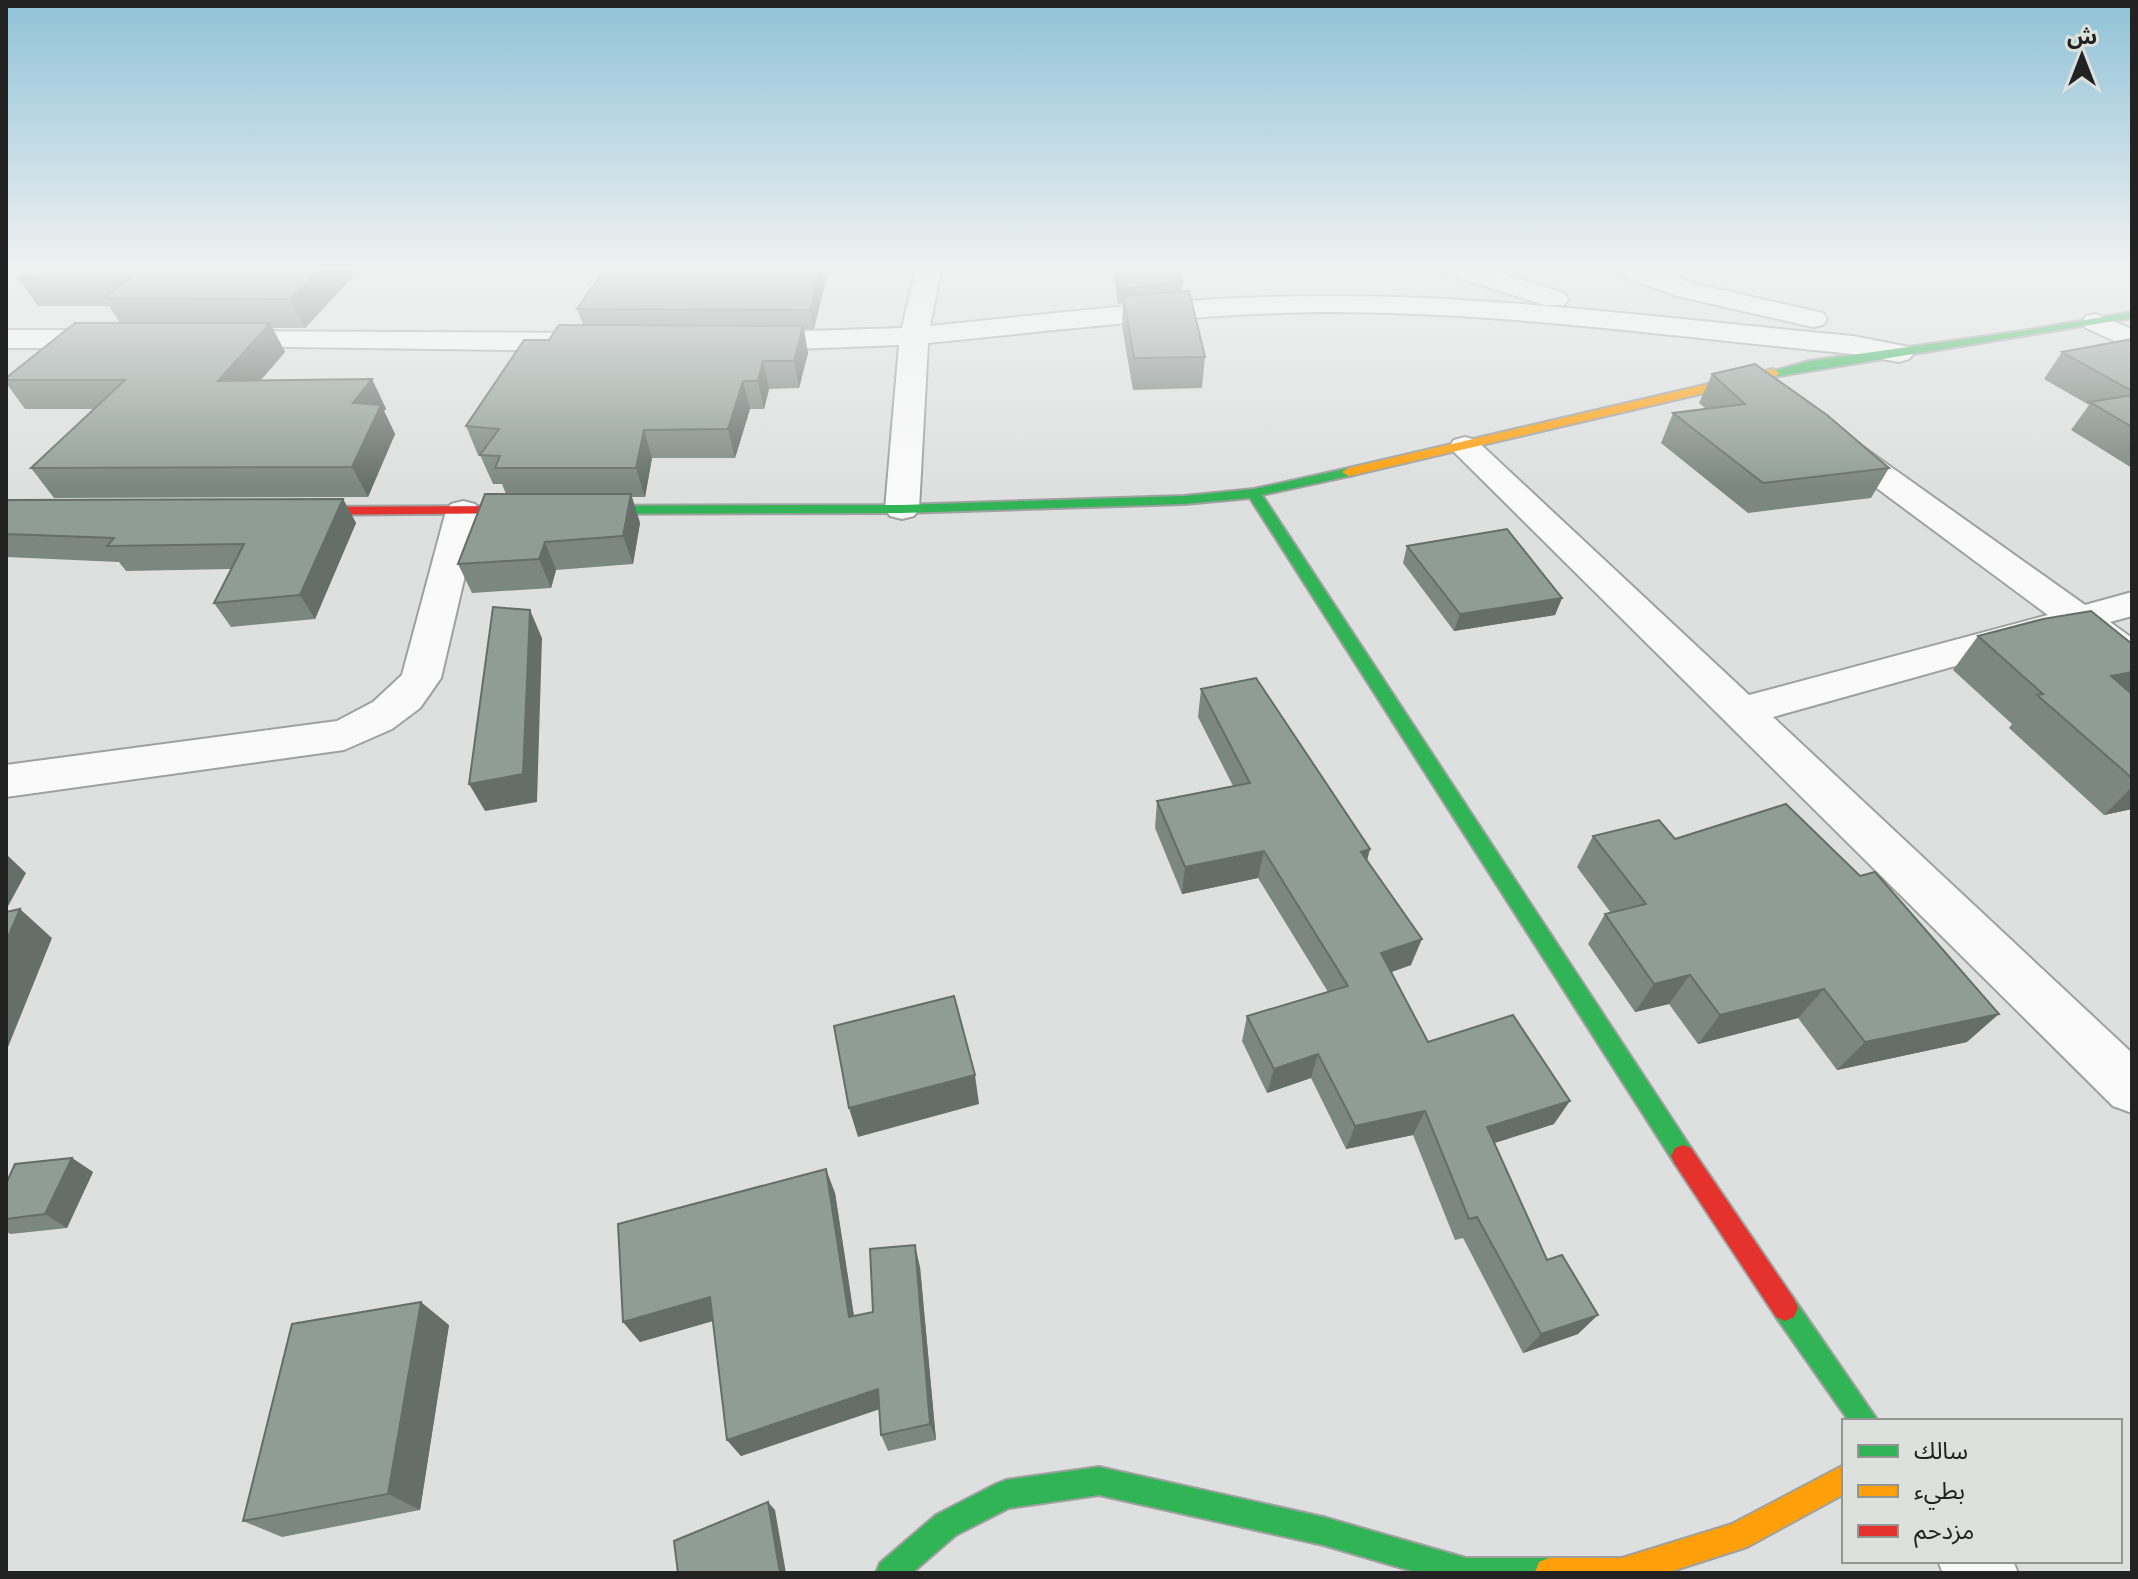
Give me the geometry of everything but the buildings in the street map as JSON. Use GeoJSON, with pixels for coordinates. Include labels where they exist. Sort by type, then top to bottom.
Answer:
{"type":"FeatureCollection","features":[{"type":"Feature","properties":{"kind":"street"},"geometry":{"type":"LineString","coordinates":[[333,341],[611,342]]}},
{"type":"Feature","properties":{"kind":"street"},"geometry":{"type":"LineString","coordinates":[[721,342],[763,341]]}},
{"type":"Feature","properties":{"kind":"street"},"geometry":{"type":"LineString","coordinates":[[902,509],[914,341]]}},
{"type":"Feature","properties":{"kind":"street"},"geometry":{"type":"LineString","coordinates":[[1809,341],[1911,351]]}},
{"type":"Feature","properties":{"kind":"street"},"geometry":{"type":"LineString","coordinates":[[1880,341],[1911,351]]}},
{"type":"Feature","properties":{"kind":"street"},"geometry":{"type":"LineString","coordinates":[[278,511],[902,509],[1184,500],[1254,493],[1465,447],[1809,365],[1977,341]]}},
{"type":"Feature","properties":{"kind":"street"},"geometry":{"type":"LineString","coordinates":[[1748,380],[2132,657]]}},
{"type":"Feature","properties":{"kind":"street"},"geometry":{"type":"LineString","coordinates":[[1465,447],[2132,1088]]}},
{"type":"Feature","properties":{"kind":"street"},"geometry":{"type":"LineString","coordinates":[[1254,493],[1738,1241],[1864,1419]]}},
{"type":"Feature","properties":{"kind":"street"},"geometry":{"type":"LineString","coordinates":[[6,781],[344,735],[387,716],[408,698],[421,678],[463,511]]}},
{"type":"Feature","properties":{"kind":"street"},"geometry":{"type":"LineString","coordinates":[[1740,712],[2132,604]]}},
{"type":"Feature","properties":{"kind":"street"},"geometry":{"type":"LineString","coordinates":[[890,1573],[946,1525],[1006,1494],[1099,1481],[1323,1531],[1466,1572],[1622,1572],[1737,1537],[1842,1480]]}},
{"type":"Feature","properties":{"kind":"traffic: fast"},"geometry":{"type":"LineString","coordinates":[[1773,373],[1982,341]]}},
{"type":"Feature","properties":{"kind":"traffic: fast"},"geometry":{"type":"LineString","coordinates":[[520,510],[902,509],[1184,500],[1254,493],[1349,472]]}},
{"type":"Feature","properties":{"kind":"traffic: fast"},"geometry":{"type":"LineString","coordinates":[[1254,493],[1683,1156]]}},
{"type":"Feature","properties":{"kind":"traffic: fast"},"geometry":{"type":"LineString","coordinates":[[1785,1308],[1864,1419]]}},
{"type":"Feature","properties":{"kind":"traffic: fast"},"geometry":{"type":"LineString","coordinates":[[890,1573],[946,1525],[1006,1494],[1099,1481],[1323,1531],[1466,1572],[1549,1572]]}},
{"type":"Feature","properties":{"kind":"traffic: slow"},"geometry":{"type":"LineString","coordinates":[[1349,472],[1773,373]]}},
{"type":"Feature","properties":{"kind":"traffic: slow"},"geometry":{"type":"LineString","coordinates":[[1549,1572],[1622,1572],[1737,1537],[1842,1480]]}},
{"type":"Feature","properties":{"kind":"traffic: jam"},"geometry":{"type":"LineString","coordinates":[[289,511],[520,510]]}},
{"type":"Feature","properties":{"kind":"traffic: jam"},"geometry":{"type":"LineString","coordinates":[[1683,1156],[1785,1308]]}}]}
